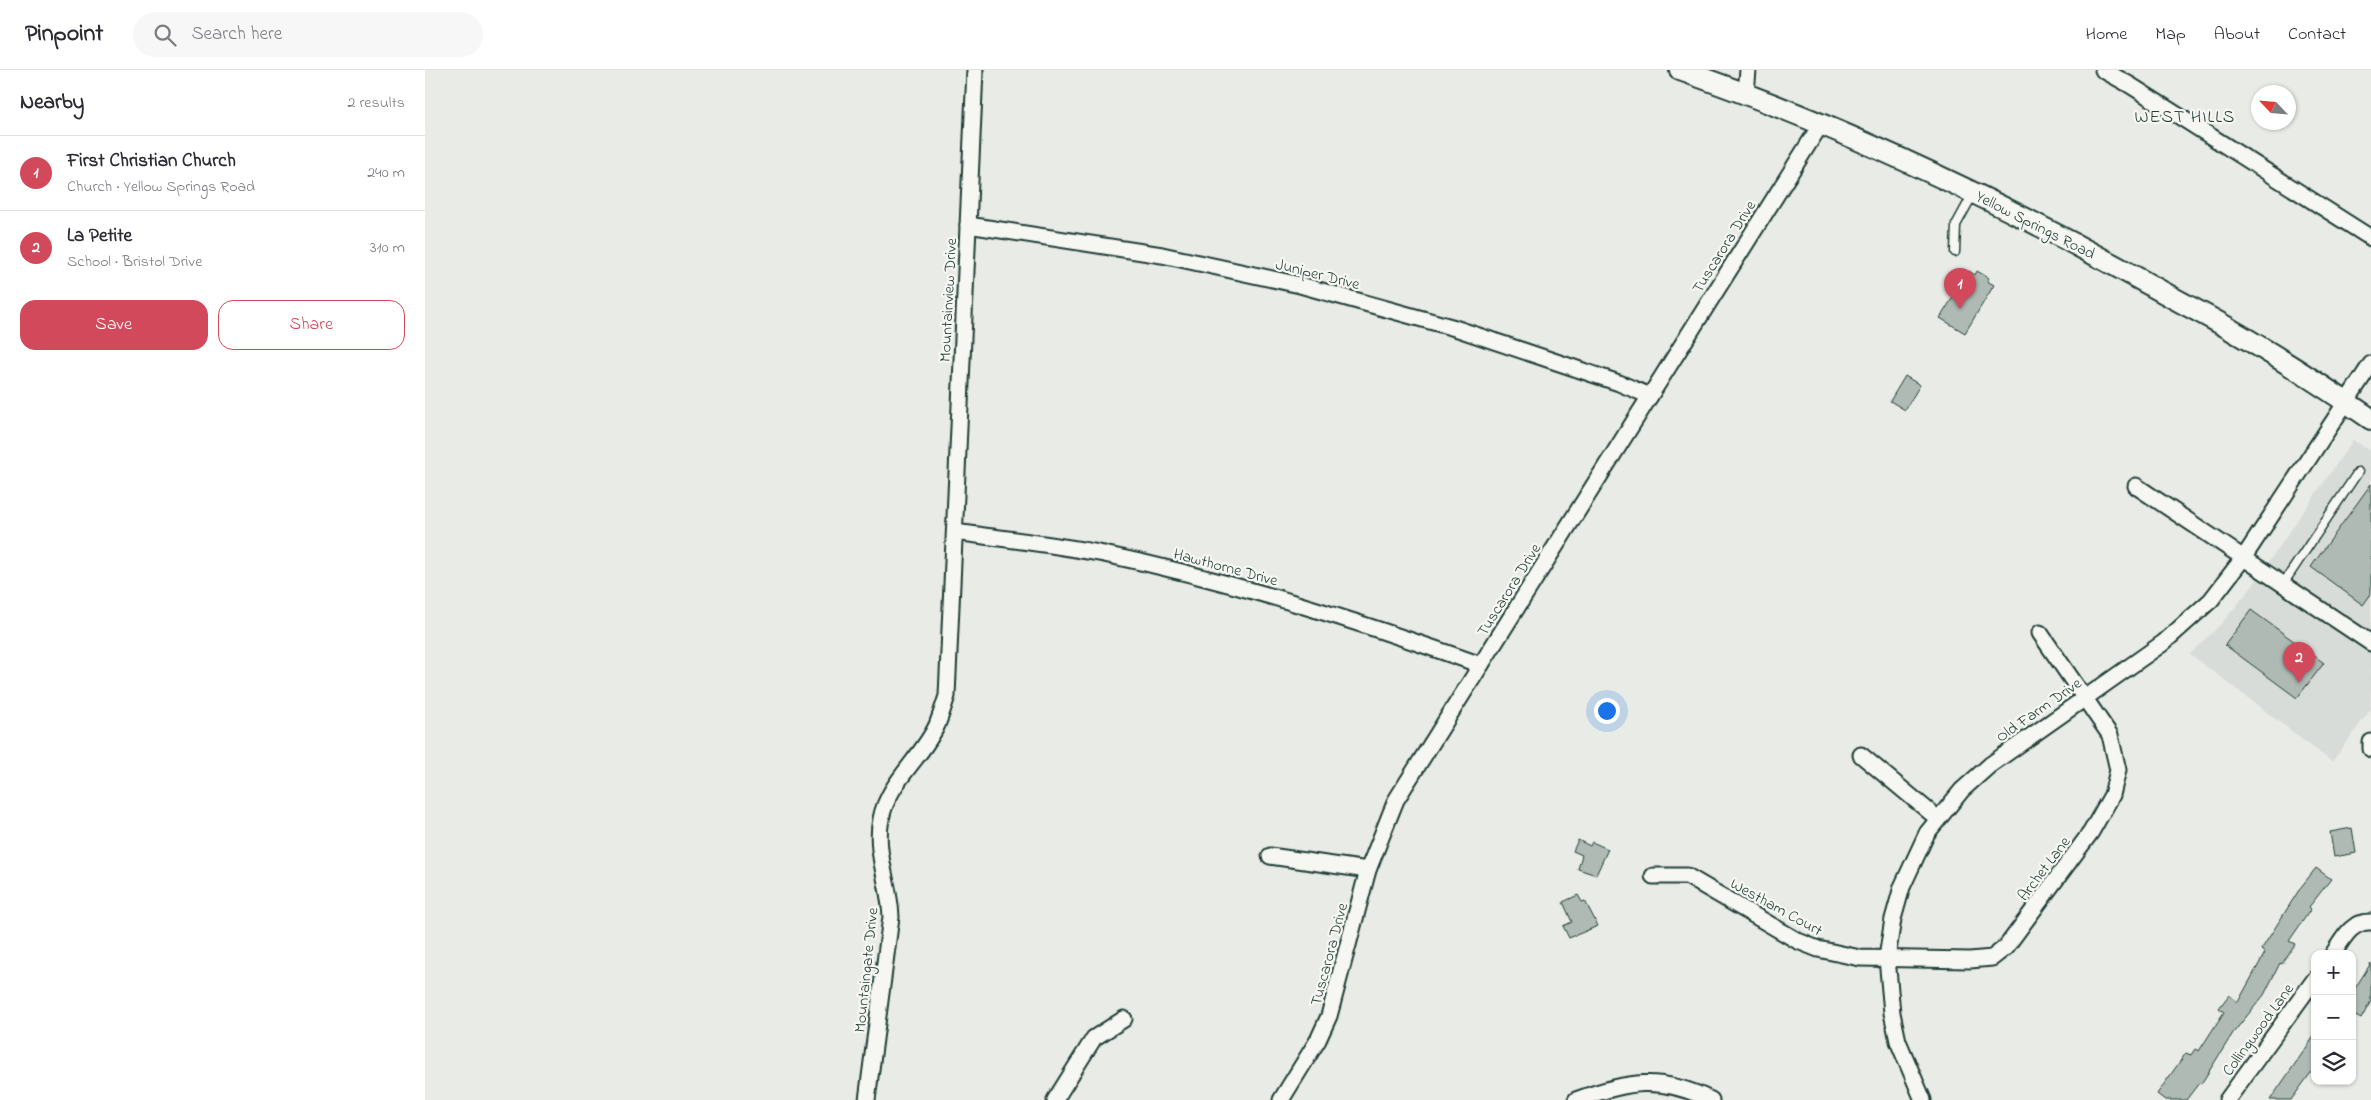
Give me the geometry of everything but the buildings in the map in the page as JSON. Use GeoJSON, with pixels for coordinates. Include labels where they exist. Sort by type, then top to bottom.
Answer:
{"type":"FeatureCollection","features":[{"type":"Feature","properties":{"kind":"main road","name":"Yellow Springs Road"},"geometry":{"type":"LineString","coordinates":[[1680,70],[1746,93],[1821,124],[1974,192],[2090,251],[2232,330],[2371,419]]}},
{"type":"Feature","properties":{"kind":"street","name":"Mountainview Drive"},"geometry":{"type":"LineString","coordinates":[[955,532],[975,70]]}},
{"type":"Feature","properties":{"kind":"street"},"geometry":{"type":"LineString","coordinates":[[1746,93],[1748,70]]}},
{"type":"Feature","properties":{"kind":"street"},"geometry":{"type":"LineString","coordinates":[[2103,70],[2130,85],[2371,238]]}},
{"type":"Feature","properties":{"kind":"street","name":"Tuscarora Drive"},"geometry":{"type":"LineString","coordinates":[[1281,1100],[1318,1040],[1329,1016],[1369,870],[1396,800],[1821,124]]}},
{"type":"Feature","properties":{"kind":"street","name":"Juniper Drive"},"geometry":{"type":"LineString","coordinates":[[968,225],[1162,255],[1300,285],[1455,328],[1619,383],[1650,396]]}},
{"type":"Feature","properties":{"kind":"street","name":"Old Farm Drive"},"geometry":{"type":"LineString","coordinates":[[1923,1100],[1898,1042],[1892,1013],[1887,958],[1893,919],[1902,887],[1923,840],[1937,818],[1962,790],[1990,765],[2163,643],[2211,600],[2243,558],[2371,364]]}},
{"type":"Feature","properties":{"kind":"street"},"geometry":{"type":"LineString","coordinates":[[2137,486],[2371,643]]}},
{"type":"Feature","properties":{"kind":"street","name":"Hawthorne Drive"},"geometry":{"type":"LineString","coordinates":[[955,532],[1102,553],[1165,568],[1290,601],[1373,626],[1481,665]]}},
{"type":"Feature","properties":{"kind":"street","name":"Mountaingate Drive"},"geometry":{"type":"LineString","coordinates":[[867,1100],[891,917],[891,903],[879,846],[881,818],[893,788],[937,726],[947,696],[955,532]]}},
{"type":"Feature","properties":{"kind":"street","name":"Archet Lane"},"geometry":{"type":"LineString","coordinates":[[1887,958],[1970,960],[1992,958],[2006,946],[2091,832],[2112,795],[2117,770],[2110,735],[2039,633]]}},
{"type":"Feature","properties":{"kind":"street"},"geometry":{"type":"LineString","coordinates":[[2371,742],[2371,749]]}},
{"type":"Feature","properties":{"kind":"street"},"geometry":{"type":"LineString","coordinates":[[1861,755],[1937,818]]}},
{"type":"Feature","properties":{"kind":"street"},"geometry":{"type":"LineString","coordinates":[[1270,856],[1369,870]]}},
{"type":"Feature","properties":{"kind":"street","name":"Westham Court"},"geometry":{"type":"LineString","coordinates":[[1653,876],[1687,876],[1799,941],[1818,949],[1860,958],[1887,958]]}},
{"type":"Feature","properties":{"kind":"street"},"geometry":{"type":"LineString","coordinates":[[2336,950],[2351,928],[2362,921],[2371,922]]}},
{"type":"Feature","properties":{"kind":"street","name":"Collingwood Lane"},"geometry":{"type":"LineString","coordinates":[[2227,1100],[2311,984]]}},
{"type":"Feature","properties":{"kind":"street"},"geometry":{"type":"LineString","coordinates":[[1055,1100],[1094,1038],[1124,1019]]}},
{"type":"Feature","properties":{"kind":"street"},"geometry":{"type":"LineString","coordinates":[[1576,1100],[1601,1091],[1648,1083],[1679,1086],[1711,1100]]}},
{"type":"Feature","properties":{"kind":"lane"},"geometry":{"type":"LineString","coordinates":[[1955,252],[1956,225],[1974,192]]}},
{"type":"Feature","properties":{"kind":"lane"},"geometry":{"type":"LineString","coordinates":[[2283,584],[2358,472]]}},
{"type":"Feature","properties":{"kind":"shaded area"},"geometry":{"type":"Polygon","coordinates":[[[2353,440],[2371,451],[2371,709],[2332,762],[2190,654],[2221,624],[2250,589],[2353,440]]]}},
{"type":"Feature","properties":{"kind":"place","name":"First Christian Church"},"geometry":{"type":"Point","coordinates":[1960,309]}},
{"type":"Feature","properties":{"kind":"place","name":"La Petite"},"geometry":{"type":"Point","coordinates":[2299,683]}},
{"type":"Feature","properties":{"kind":"district","name":"WEST HILLS"},"geometry":{"type":"Point","coordinates":[2185,116]}}]}
